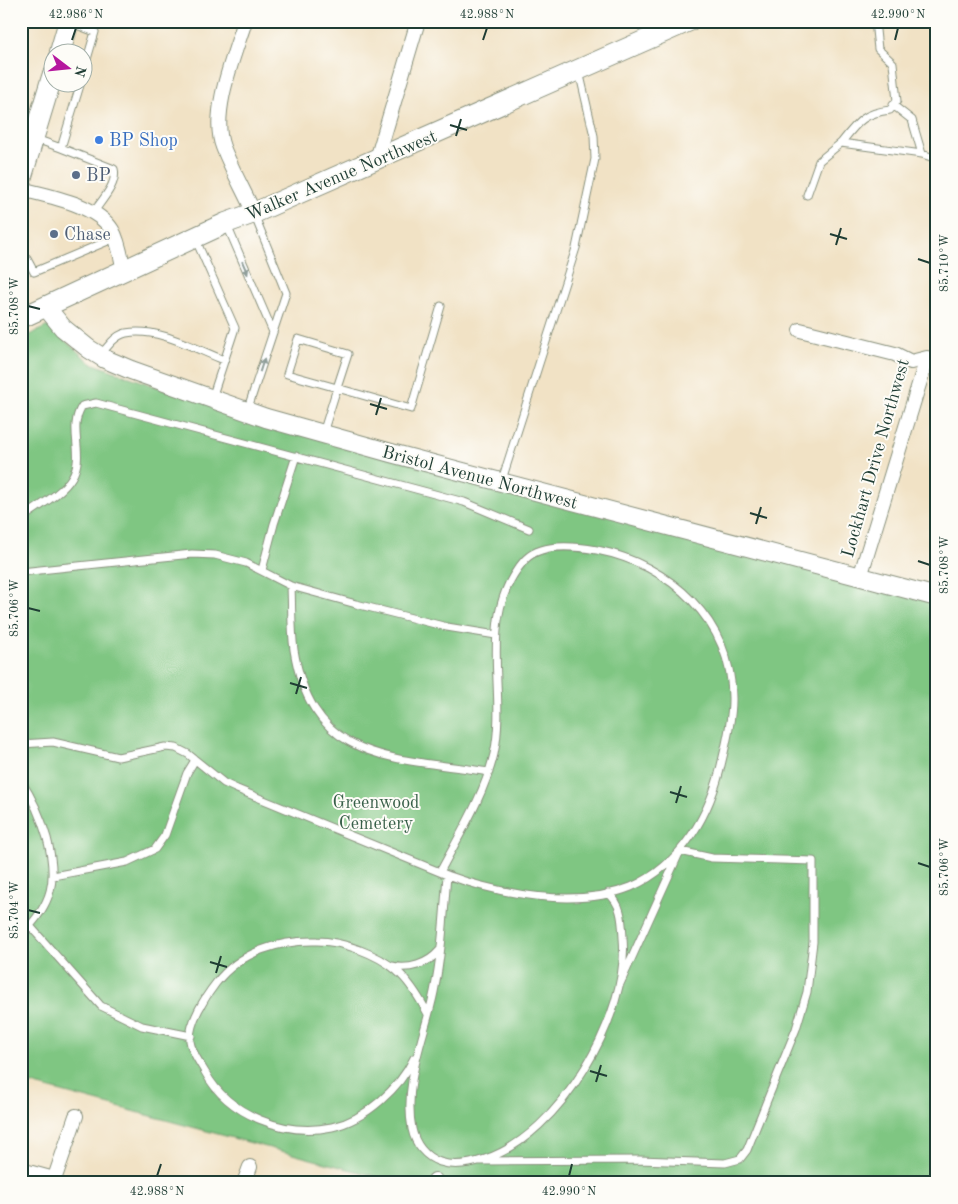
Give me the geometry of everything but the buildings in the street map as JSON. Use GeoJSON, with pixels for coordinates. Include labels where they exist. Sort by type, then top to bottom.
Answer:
{"type":"FeatureCollection","features":[{"type":"Feature","properties":{"kind":"main road","name":"Walker Avenue Northwest"},"geometry":{"type":"LineString","coordinates":[[30,312],[226,223],[254,213],[579,71],[688,21]]}},
{"type":"Feature","properties":{"kind":"main road"},"geometry":{"type":"LineString","coordinates":[[63,42],[69,22]]}},
{"type":"Feature","properties":{"kind":"main road"},"geometry":{"type":"LineString","coordinates":[[21,179],[28,147],[47,92]]}},
{"type":"Feature","properties":{"kind":"street"},"geometry":{"type":"LineString","coordinates":[[245,21],[225,89],[219,120],[222,146],[254,213]]}},
{"type":"Feature","properties":{"kind":"street"},"geometry":{"type":"LineString","coordinates":[[377,159],[418,21]]}},
{"type":"Feature","properties":{"kind":"street"},"geometry":{"type":"LineString","coordinates":[[21,189],[64,201],[102,218],[113,231],[124,270]]}},
{"type":"Feature","properties":{"kind":"street","name":"Bristol Avenue Northwest"},"geometry":{"type":"LineString","coordinates":[[30,312],[63,328],[101,356],[131,370],[247,411],[501,483],[937,597]]}},
{"type":"Feature","properties":{"kind":"street","name":"Lockhart Drive Northwest"},"geometry":{"type":"LineString","coordinates":[[800,330],[895,354],[911,362],[928,358],[860,577]]}},
{"type":"Feature","properties":{"kind":"street"},"geometry":{"type":"LineString","coordinates":[[21,1170],[53,1181],[76,1116]]}},
{"type":"Feature","properties":{"kind":"street"},"geometry":{"type":"LineString","coordinates":[[244,1183],[250,1167]]}},
{"type":"Feature","properties":{"kind":"lane"},"geometry":{"type":"LineString","coordinates":[[807,195],[819,161],[841,143],[862,118],[874,112],[890,110],[897,101],[893,64],[878,49],[875,21]]}},
{"type":"Feature","properties":{"kind":"lane"},"geometry":{"type":"LineString","coordinates":[[69,22],[96,32],[92,45]]}},
{"type":"Feature","properties":{"kind":"lane"},"geometry":{"type":"LineString","coordinates":[[501,483],[576,248],[595,160],[594,136],[579,71]]}},
{"type":"Feature","properties":{"kind":"lane"},"geometry":{"type":"LineString","coordinates":[[61,148],[77,92]]}},
{"type":"Feature","properties":{"kind":"lane"},"geometry":{"type":"LineString","coordinates":[[893,105],[912,120],[922,154]]}},
{"type":"Feature","properties":{"kind":"lane"},"geometry":{"type":"LineString","coordinates":[[841,143],[922,154],[937,159]]}},
{"type":"Feature","properties":{"kind":"lane"},"geometry":{"type":"LineString","coordinates":[[28,147],[61,148],[114,169],[116,175],[113,184],[93,213]]}},
{"type":"Feature","properties":{"kind":"lane"},"geometry":{"type":"LineString","coordinates":[[247,411],[286,293],[254,213]]}},
{"type":"Feature","properties":{"kind":"lane"},"geometry":{"type":"LineString","coordinates":[[226,223],[273,332]]}},
{"type":"Feature","properties":{"kind":"lane"},"geometry":{"type":"LineString","coordinates":[[21,258],[27,259],[34,272],[115,238]]}},
{"type":"Feature","properties":{"kind":"lane"},"geometry":{"type":"LineString","coordinates":[[195,238],[235,328],[212,398]]}},
{"type":"Feature","properties":{"kind":"lane"},"geometry":{"type":"LineString","coordinates":[[323,433],[337,388],[348,354],[298,339],[287,374],[337,388],[411,409],[441,306]]}},
{"type":"Feature","properties":{"kind":"lane"},"geometry":{"type":"LineString","coordinates":[[101,356],[107,346],[125,333],[152,333],[224,360]]}},
{"type":"Feature","properties":{"kind":"lane"},"geometry":{"type":"LineString","coordinates":[[21,519],[71,479],[78,456],[76,420],[82,406],[96,403],[464,502],[529,529]]}},
{"type":"Feature","properties":{"kind":"lane"},"geometry":{"type":"LineString","coordinates":[[262,570],[274,524],[296,456]]}},
{"type":"Feature","properties":{"kind":"lane"},"geometry":{"type":"LineString","coordinates":[[21,744],[53,742],[118,758],[170,747],[182,751],[211,774],[237,789],[444,874],[484,887],[523,894],[569,897],[608,893],[629,887],[649,877],[680,851],[693,834],[714,792],[729,732],[732,696],[727,665],[719,641],[708,620],[693,600],[670,580],[634,561],[593,550],[547,549],[530,555],[516,571],[501,604],[496,635],[498,729],[489,772],[444,874],[440,951],[436,985],[420,1042],[413,1080],[412,1128],[417,1143],[431,1158],[444,1163],[459,1165],[507,1150],[540,1125],[565,1097],[590,1058],[608,1019],[620,984],[680,851]]}},
{"type":"Feature","properties":{"kind":"lane"},"geometry":{"type":"LineString","coordinates":[[21,572],[206,554],[246,563],[291,586],[398,616],[496,635]]}},
{"type":"Feature","properties":{"kind":"lane"},"geometry":{"type":"LineString","coordinates":[[291,586],[294,647],[301,680],[312,704],[338,733],[358,748],[386,757],[489,772]]}},
{"type":"Feature","properties":{"kind":"lane"},"geometry":{"type":"LineString","coordinates":[[53,876],[127,862],[155,849],[165,835],[187,773],[195,760]]}},
{"type":"Feature","properties":{"kind":"lane"},"geometry":{"type":"LineString","coordinates":[[21,782],[42,820],[52,856],[53,876],[44,906],[21,936]]}},
{"type":"Feature","properties":{"kind":"lane"},"geometry":{"type":"LineString","coordinates":[[480,1160],[639,1160],[725,1164],[736,1161],[744,1156],[796,1029],[807,992],[813,942],[813,861],[712,858],[680,851]]}},
{"type":"Feature","properties":{"kind":"lane"},"geometry":{"type":"LineString","coordinates":[[608,893],[618,905],[623,929],[624,960],[620,984]]}},
{"type":"Feature","properties":{"kind":"lane"},"geometry":{"type":"LineString","coordinates":[[30,926],[101,1006],[142,1026],[190,1036]]}},
{"type":"Feature","properties":{"kind":"lane"},"geometry":{"type":"LineString","coordinates":[[420,1042],[406,1071],[370,1108],[349,1121],[333,1127],[298,1129],[256,1118],[224,1096],[206,1074],[191,1044],[190,1036],[201,1007],[220,978],[236,964],[264,949],[299,941],[321,941],[356,950],[389,965],[402,968],[415,966],[433,958],[440,951]]}},
{"type":"Feature","properties":{"kind":"lane"},"geometry":{"type":"LineString","coordinates":[[389,965],[403,977],[428,1014]]}},
{"type":"Feature","properties":{"kind":"green space","name":"Greenwood Cemetery"},"geometry":{"type":"Polygon","coordinates":[[[48,326],[91,363],[160,388],[937,603],[937,1183],[400,1183],[21,1081],[21,339],[48,326]]]}},
{"type":"Feature","properties":{"kind":"place","name":"BP Shop"},"geometry":{"type":"Point","coordinates":[99,140]}},
{"type":"Feature","properties":{"kind":"place","name":"BP"},"geometry":{"type":"Point","coordinates":[76,175]}},
{"type":"Feature","properties":{"kind":"place","name":"Chase"},"geometry":{"type":"Point","coordinates":[54,234]}}]}
